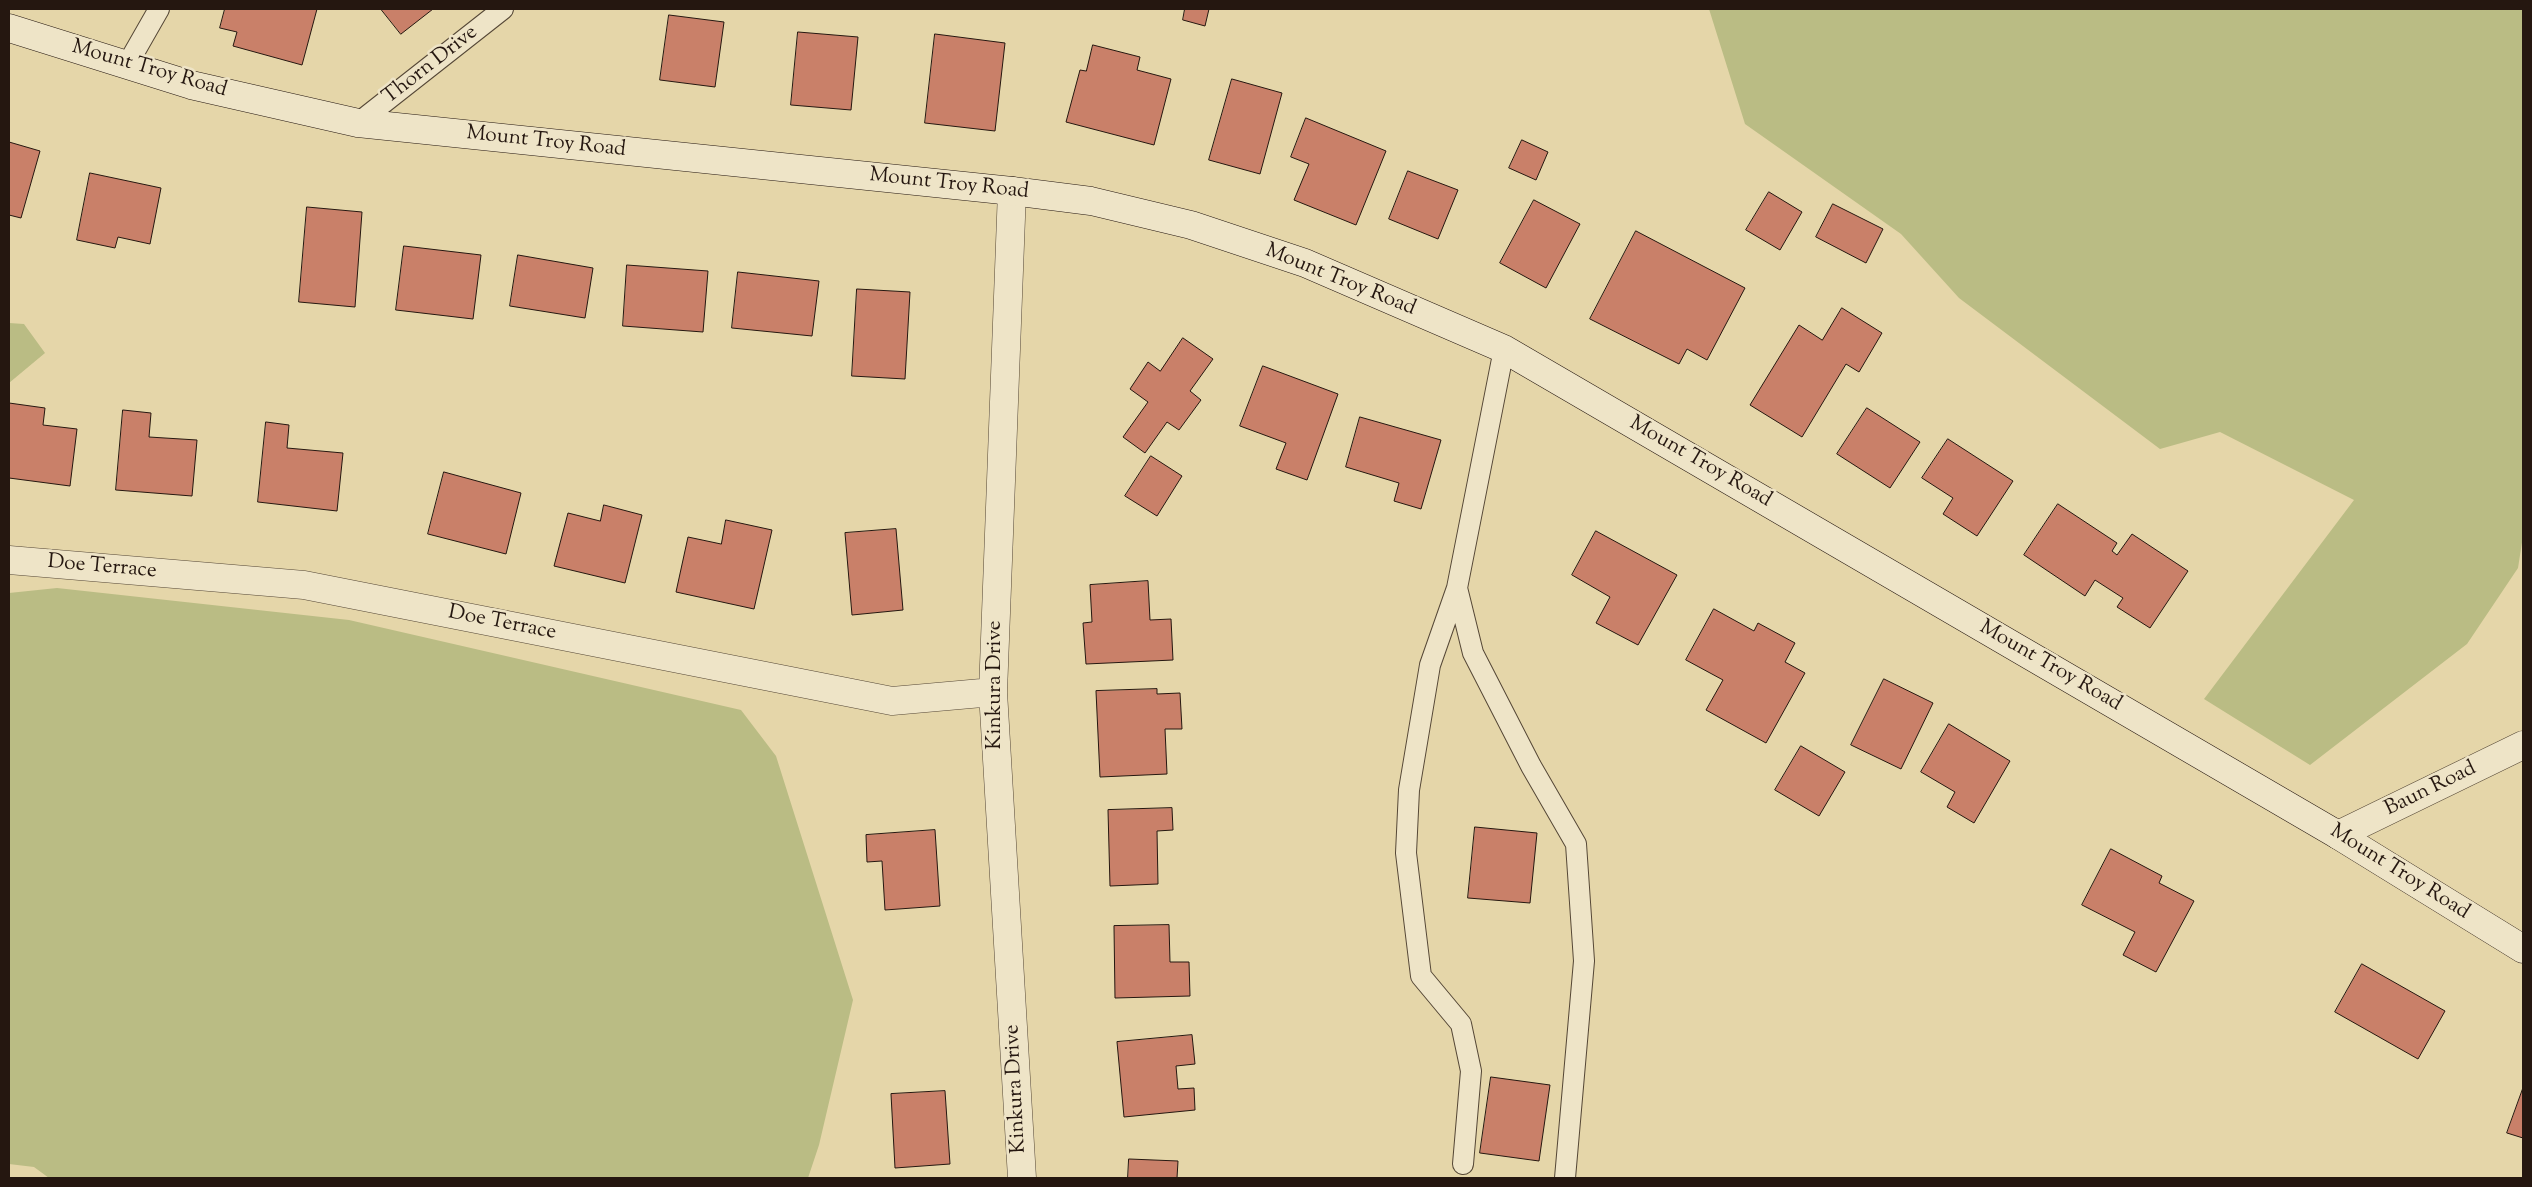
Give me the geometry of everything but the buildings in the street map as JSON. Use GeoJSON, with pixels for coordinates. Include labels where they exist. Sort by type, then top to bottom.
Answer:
{"type":"FeatureCollection","features":[{"type":"Feature","properties":{"kind":"street","name":"Mount Troy Road"},"geometry":{"type":"LineString","coordinates":[[9,28],[191,85],[358,123],[1012,191],[1091,201],[1191,225],[1305,263],[1504,349],[2338,835],[2523,949]]}},
{"type":"Feature","properties":{"kind":"street","name":"Kinkura Drive"},"geometry":{"type":"LineString","coordinates":[[1012,191],[993,692],[1022,1178]]}},
{"type":"Feature","properties":{"kind":"street","name":"Doe Terrace"},"geometry":{"type":"LineString","coordinates":[[9,560],[304,584],[892,701],[993,692]]}},
{"type":"Feature","properties":{"kind":"street","name":"Baun Road"},"geometry":{"type":"LineString","coordinates":[[2338,835],[2523,745]]}},
{"type":"Feature","properties":{"kind":"lane"},"geometry":{"type":"LineString","coordinates":[[127,65],[159,9]]}},
{"type":"Feature","properties":{"kind":"lane","name":"Thorn Drive"},"geometry":{"type":"LineString","coordinates":[[358,123],[503,9]]}},
{"type":"Feature","properties":{"kind":"lane"},"geometry":{"type":"LineString","coordinates":[[1463,1164],[1471,1071],[1461,1024],[1421,976],[1406,853],[1410,790],[1430,665],[1457,588],[1504,349]]}},
{"type":"Feature","properties":{"kind":"lane"},"geometry":{"type":"LineString","coordinates":[[1457,588],[1473,653],[1531,766],[1576,844],[1584,961],[1564,1178]]}},
{"type":"Feature","properties":{"kind":"green space"},"geometry":{"type":"Polygon","coordinates":[[[1709,9],[2523,9],[2523,536],[2518,568],[2467,644],[2310,765],[2204,699],[2354,500],[2220,432],[2160,449],[1959,298],[1901,234],[1745,124],[1709,9]]]}},
{"type":"Feature","properties":{"kind":"green space"},"geometry":{"type":"Polygon","coordinates":[[[9,323],[24,324],[45,353],[9,383],[9,323]]]}},
{"type":"Feature","properties":{"kind":"green space"},"geometry":{"type":"Polygon","coordinates":[[[57,588],[349,620],[741,710],[776,756],[853,1000],[819,1145],[808,1178],[49,1178],[34,1167],[9,1164],[9,593],[57,588]]]}}]}
